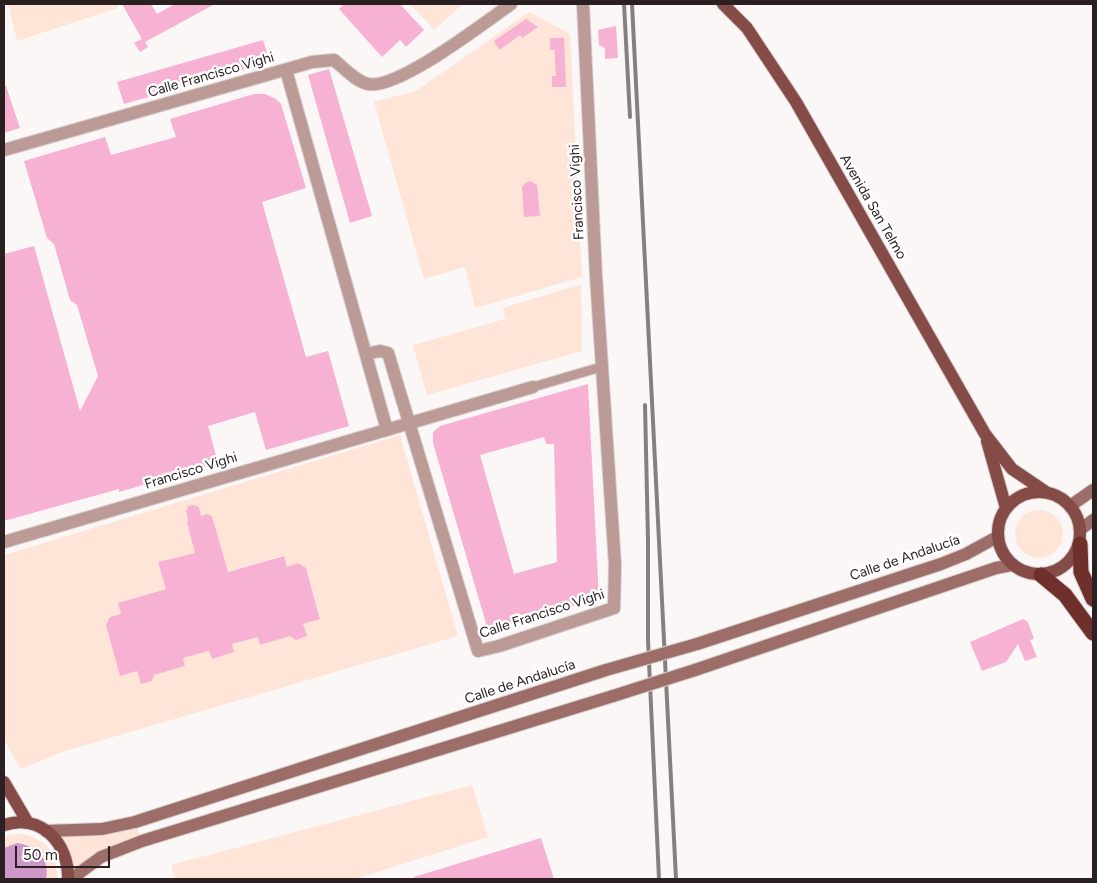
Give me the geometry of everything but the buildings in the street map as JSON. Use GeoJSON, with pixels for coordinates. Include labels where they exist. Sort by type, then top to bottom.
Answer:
{"type":"FeatureCollection","features":[{"type":"Feature","properties":{"kind":"highway"},"geometry":{"type":"LineString","coordinates":[[1080,536],[1081,572],[1093,600]]}},
{"type":"Feature","properties":{"kind":"highway"},"geometry":{"type":"LineString","coordinates":[[1041,575],[1066,595],[1093,633],[1093,637]]}},
{"type":"Feature","properties":{"kind":"main road","name":"Avenida San Telmo"},"geometry":{"type":"LineString","coordinates":[[724,4],[747,28],[796,102],[985,434],[1012,469],[1046,492]]}},
{"type":"Feature","properties":{"kind":"main road","name":"Avenida San Telmo"},"geometry":{"type":"LineString","coordinates":[[985,434],[1006,508]]}},
{"type":"Feature","properties":{"kind":"main road"},"geometry":{"type":"LineString","coordinates":[[1070,506],[1093,490]]}},
{"type":"Feature","properties":{"kind":"main road"},"geometry":{"type":"LineString","coordinates":[[1080,536],[1077,516],[1070,506],[1059,496],[1046,492],[1024,494],[1014,500],[1006,508],[998,527],[998,537],[1005,557],[1012,565],[1027,573],[1041,575],[1054,572],[1065,566],[1074,556],[1080,536],[1093,520]]}},
{"type":"Feature","properties":{"kind":"main road","name":"Calle de Andalucía"},"geometry":{"type":"LineString","coordinates":[[46,831],[102,829],[135,822],[606,670],[697,644],[941,564],[966,554],[998,537]]}},
{"type":"Feature","properties":{"kind":"main road"},"geometry":{"type":"LineString","coordinates":[[4,825],[13,822],[28,823],[46,831],[57,840],[64,853],[69,879],[101,857],[142,841],[613,696],[996,568],[1012,565]]}},
{"type":"Feature","properties":{"kind":"main road"},"geometry":{"type":"LineString","coordinates":[[4,782],[28,823]]}},
{"type":"Feature","properties":{"kind":"street"},"geometry":{"type":"LineString","coordinates":[[286,70],[312,62],[334,60],[357,79],[368,84],[378,84],[408,74],[511,4]]}},
{"type":"Feature","properties":{"kind":"street","name":"Francisco Vighi"},"geometry":{"type":"LineString","coordinates":[[581,7],[601,367]]}},
{"type":"Feature","properties":{"kind":"street","name":"Calle Francisco Vighi"},"geometry":{"type":"LineString","coordinates":[[4,150],[286,70],[387,430]]}},
{"type":"Feature","properties":{"kind":"street","name":"Calle Francisco Vighi"},"geometry":{"type":"LineString","coordinates":[[366,354],[380,351],[388,354],[478,651],[499,646],[614,608],[615,565],[601,367]]}},
{"type":"Feature","properties":{"kind":"street"},"geometry":{"type":"LineString","coordinates":[[387,430],[601,367]]}},
{"type":"Feature","properties":{"kind":"street","name":"Francisco Vighi"},"geometry":{"type":"LineString","coordinates":[[4,542],[387,430]]}},
{"type":"Feature","properties":{"kind":"shaded area"},"geometry":{"type":"Polygon","coordinates":[[[8,4],[116,4],[118,8],[17,41],[8,4]]]}},
{"type":"Feature","properties":{"kind":"shaded area"},"geometry":{"type":"Polygon","coordinates":[[[410,4],[463,4],[434,30],[410,4]]]}},
{"type":"Feature","properties":{"kind":"shaded area"},"geometry":{"type":"Polygon","coordinates":[[[529,12],[570,34],[582,277],[475,308],[465,267],[424,279],[374,102],[416,91],[529,12]]]}},
{"type":"Feature","properties":{"kind":"shaded area"},"geometry":{"type":"Polygon","coordinates":[[[581,284],[582,351],[427,395],[413,345],[505,319],[503,308],[581,284]]]}},
{"type":"Feature","properties":{"kind":"shaded area"},"geometry":{"type":"Polygon","coordinates":[[[400,435],[458,636],[62,752],[21,769],[4,740],[4,555],[400,435]],[[189,506],[186,511],[187,523],[199,567],[189,570],[185,555],[158,562],[165,585],[181,580],[181,584],[121,602],[119,606],[121,614],[109,617],[110,621],[106,625],[120,673],[123,675],[137,671],[152,681],[150,668],[163,664],[166,672],[185,666],[183,658],[209,651],[212,659],[233,652],[232,644],[258,637],[261,645],[279,639],[290,628],[296,639],[304,637],[306,634],[303,624],[318,619],[320,616],[306,568],[300,567],[299,563],[287,567],[284,558],[281,556],[228,572],[212,516],[207,514],[201,516],[199,507],[189,506]]]}},
{"type":"Feature","properties":{"kind":"shaded area"},"geometry":{"type":"Polygon","coordinates":[[[1034,510],[1044,510],[1056,517],[1063,529],[1063,539],[1056,551],[1044,558],[1034,558],[1026,554],[1019,547],[1015,539],[1015,529],[1019,521],[1026,514],[1034,510]]]}},
{"type":"Feature","properties":{"kind":"shaded area"},"geometry":{"type":"Polygon","coordinates":[[[472,785],[488,837],[355,879],[175,879],[171,865],[472,785]]]}},
{"type":"Feature","properties":{"kind":"shaded area"},"geometry":{"type":"Polygon","coordinates":[[[135,822],[142,841],[71,879],[68,867],[46,831],[135,822]]]}},
{"type":"Feature","properties":{"kind":"shaded area"},"geometry":{"type":"Polygon","coordinates":[[[23,834],[39,840],[49,849],[55,862],[57,879],[4,879],[4,837],[23,834]]]}},
{"type":"Feature","properties":{"kind":"shaded area"},"geometry":{"type":"Polygon","coordinates":[[[17,843],[36,850],[46,865],[46,879],[4,879],[4,848],[17,843]]]}},
{"type":"Feature","properties":{"kind":"railway"},"geometry":{"type":"LineString","coordinates":[[624,4],[630,117]]}},
{"type":"Feature","properties":{"kind":"railway"},"geometry":{"type":"LineString","coordinates":[[632,4],[676,879]]}},
{"type":"Feature","properties":{"kind":"railway"},"geometry":{"type":"LineString","coordinates":[[645,405],[648,640],[659,879]]}}]}
